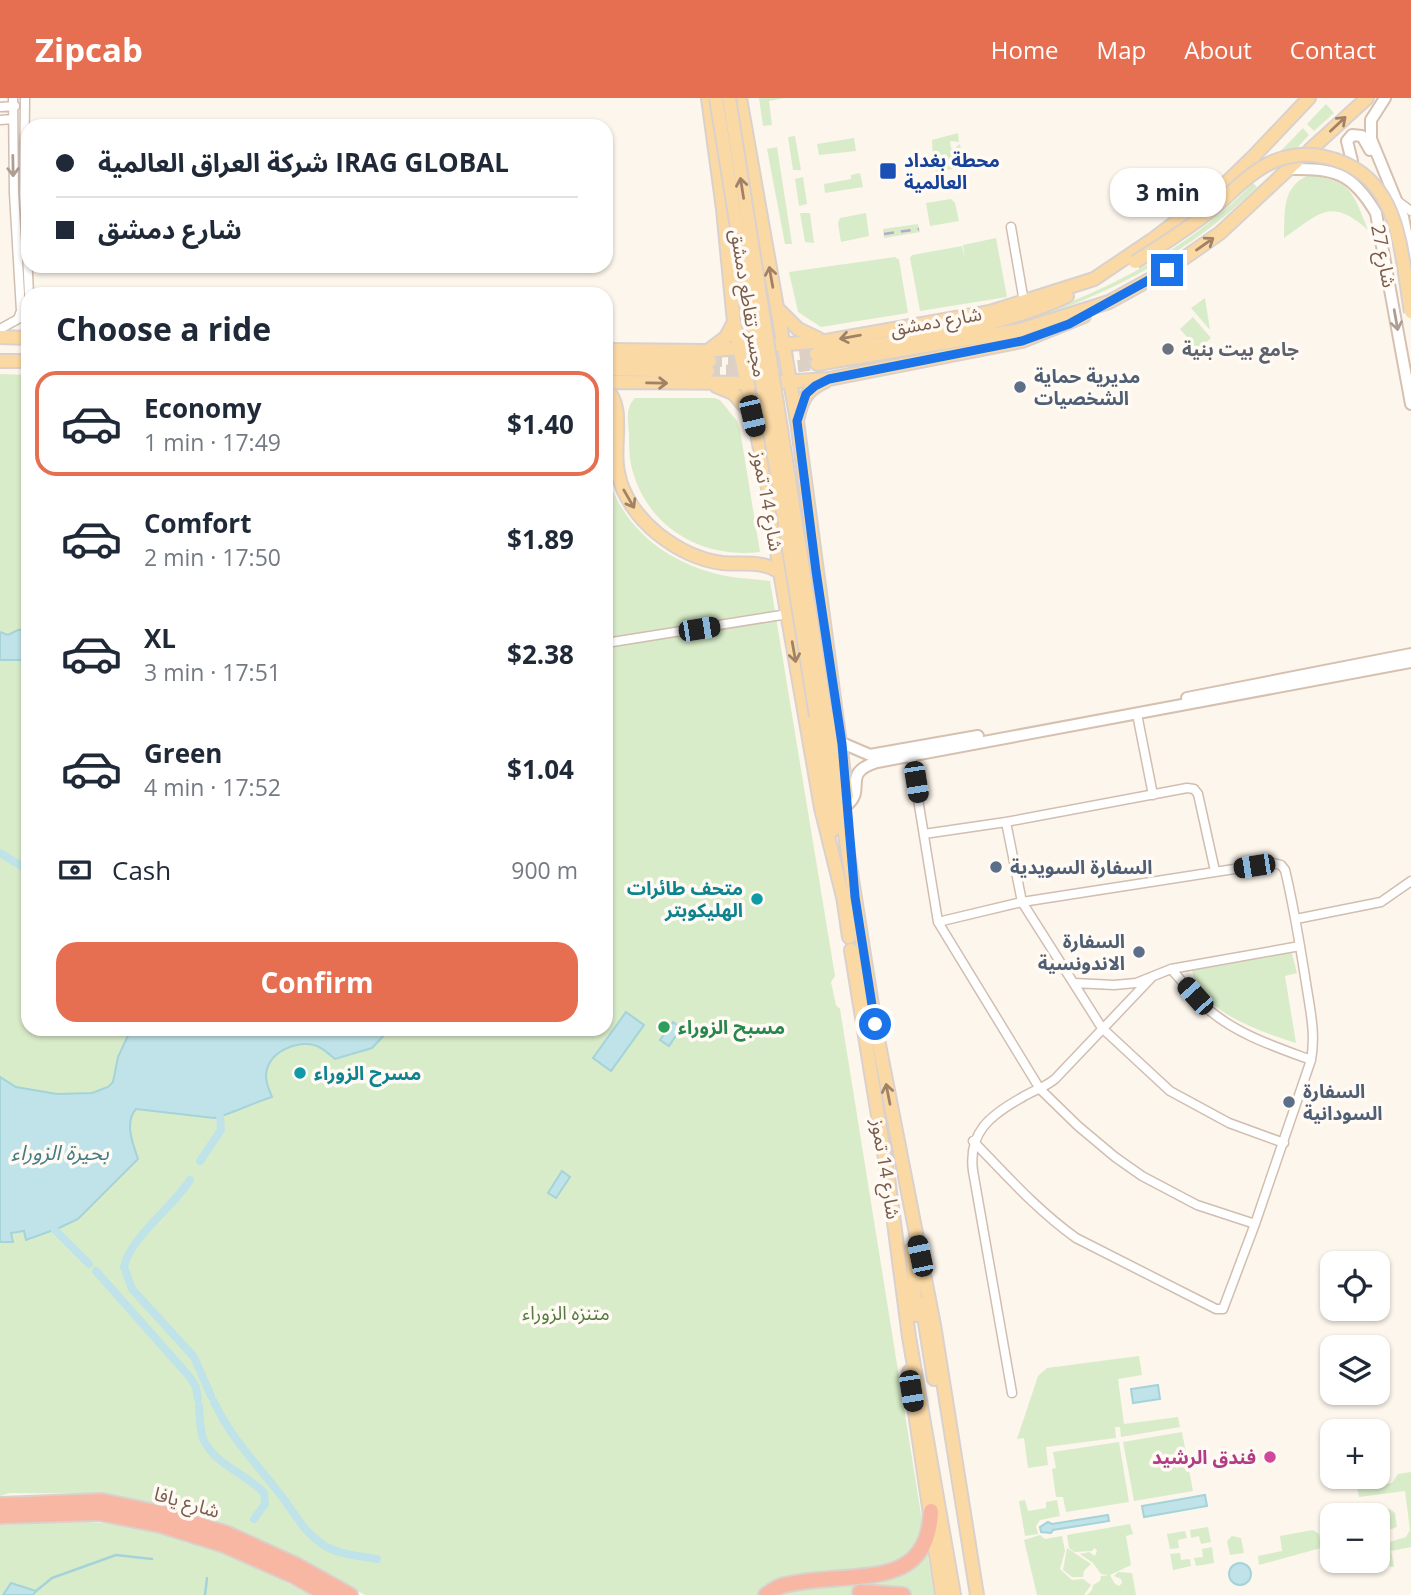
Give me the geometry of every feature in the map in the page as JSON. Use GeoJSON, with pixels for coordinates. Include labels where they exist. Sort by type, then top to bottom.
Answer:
{"type":"FeatureCollection","features":[{"type":"Feature","properties":{"kind":"highway","name":"شارع يافا"},"geometry":{"type":"LineString","coordinates":[[0,1505],[102,1501],[165,1514],[228,1534],[298,1566],[350,1595]]}},
{"type":"Feature","properties":{"kind":"highway"},"geometry":{"type":"LineString","coordinates":[[766,1595],[782,1585],[803,1582],[875,1583],[909,1572],[926,1549],[931,1511]]}},
{"type":"Feature","properties":{"kind":"highway","name":"شارع يافا"},"geometry":{"type":"LineString","coordinates":[[0,1516],[99,1513],[160,1525],[224,1545],[292,1575],[328,1595]]}},
{"type":"Feature","properties":{"kind":"highway"},"geometry":{"type":"LineString","coordinates":[[785,1595],[804,1590],[903,1595]]}},
{"type":"Feature","properties":{"kind":"main road","name":"شارع 14 تموز"},"geometry":{"type":"LineString","coordinates":[[708,98],[723,209],[734,322],[745,347],[751,383],[752,416],[768,488],[821,808],[849,899]]}},
{"type":"Feature","properties":{"kind":"main road","name":"مجسر تقاطع دمشق"},"geometry":{"type":"LineString","coordinates":[[716,98],[821,715]]}},
{"type":"Feature","properties":{"kind":"main road","name":"مجسر تقاطع دمشق"},"geometry":{"type":"LineString","coordinates":[[729,98],[821,715]]}},
{"type":"Feature","properties":{"kind":"main road","name":"شارع 14 تموز"},"geometry":{"type":"LineString","coordinates":[[740,98],[776,307],[778,344],[797,421],[836,741],[849,899],[869,1025],[909,1337],[954,1595]]}},
{"type":"Feature","properties":{"kind":"main road","name":"شارع دمشق"},"geometry":{"type":"LineString","coordinates":[[1109,302],[1020,330],[816,359],[1002,320],[1048,305],[1078,291],[1255,167],[1309,98]]}},
{"type":"Feature","properties":{"kind":"main road"},"geometry":{"type":"LineString","coordinates":[[1310,150],[1367,98]]}},
{"type":"Feature","properties":{"kind":"main road"},"geometry":{"type":"LineString","coordinates":[[1100,276],[1135,262],[1199,219],[1264,166],[1295,156],[1320,156],[1336,159],[1353,168],[1371,181],[1386,200],[1397,228],[1411,312]]}},
{"type":"Feature","properties":{"kind":"main road","name":"شارع دمشق"},"geometry":{"type":"LineString","coordinates":[[785,381],[829,379],[1022,341],[1069,324],[1167,270],[1220,233],[1293,165]]}},
{"type":"Feature","properties":{"kind":"main road"},"geometry":{"type":"LineString","coordinates":[[1255,167],[1273,183]]}},
{"type":"Feature","properties":{"kind":"main road","name":"شارع دمشق"},"geometry":{"type":"LineString","coordinates":[[778,344],[826,341],[990,312],[1100,276]]}},
{"type":"Feature","properties":{"kind":"main road"},"geometry":{"type":"LineString","coordinates":[[776,307],[798,329],[826,341]]}},
{"type":"Feature","properties":{"kind":"main road"},"geometry":{"type":"LineString","coordinates":[[708,367],[734,322]]}},
{"type":"Feature","properties":{"kind":"main road"},"geometry":{"type":"LineString","coordinates":[[0,337],[21,338]]}},
{"type":"Feature","properties":{"kind":"main road"},"geometry":{"type":"LineString","coordinates":[[613,381],[708,367],[745,347]]}},
{"type":"Feature","properties":{"kind":"main road"},"geometry":{"type":"LineString","coordinates":[[613,351],[708,367],[751,383]]}},
{"type":"Feature","properties":{"kind":"main road"},"geometry":{"type":"LineString","coordinates":[[613,360],[708,367],[740,398],[752,416]]}},
{"type":"Feature","properties":{"kind":"main road"},"geometry":{"type":"LineString","coordinates":[[0,361],[21,361]]}},
{"type":"Feature","properties":{"kind":"main road"},"geometry":{"type":"LineString","coordinates":[[613,369],[708,367]]}},
{"type":"Feature","properties":{"kind":"main road"},"geometry":{"type":"LineString","coordinates":[[797,421],[806,394],[829,379]]}},
{"type":"Feature","properties":{"kind":"main road"},"geometry":{"type":"LineString","coordinates":[[613,397],[618,412],[615,447],[620,481],[628,501],[646,523],[670,543],[696,556],[724,563],[761,564],[780,572]]}},
{"type":"Feature","properties":{"kind":"main road","name":"شارع 14 تموز"},"geometry":{"type":"LineString","coordinates":[[821,715],[836,741]]}},
{"type":"Feature","properties":{"kind":"main road","name":"شارع 14 تموز"},"geometry":{"type":"LineString","coordinates":[[821,715],[841,812],[850,944],[934,1325],[977,1595]]}},
{"type":"Feature","properties":{"kind":"main road"},"geometry":{"type":"LineString","coordinates":[[821,808],[825,814],[841,812]]}},
{"type":"Feature","properties":{"kind":"main road","name":"شارع 14 تموز"},"geometry":{"type":"LineString","coordinates":[[910,1210],[918,1331],[962,1595]]}},
{"type":"Feature","properties":{"kind":"main road"},"geometry":{"type":"LineString","coordinates":[[910,1210],[920,1293],[969,1595]]}},
{"type":"Feature","properties":{"kind":"main road"},"geometry":{"type":"LineString","coordinates":[[909,1337],[909,1381],[942,1595]]}},
{"type":"Feature","properties":{"kind":"street","name":"شارع 27"},"geometry":{"type":"LineString","coordinates":[[1385,98],[1371,120],[1371,139],[1408,225],[1411,259]]}},
{"type":"Feature","properties":{"kind":"street"},"geometry":{"type":"LineString","coordinates":[[0,107],[13,102],[25,102]]}},
{"type":"Feature","properties":{"kind":"street"},"geometry":{"type":"LineString","coordinates":[[13,102],[14,193],[21,252]]}},
{"type":"Feature","properties":{"kind":"street"},"geometry":{"type":"LineString","coordinates":[[0,120],[13,119]]}},
{"type":"Feature","properties":{"kind":"street"},"geometry":{"type":"LineString","coordinates":[[1352,161],[1347,141],[1350,136],[1359,134],[1365,139],[1387,180]]}},
{"type":"Feature","properties":{"kind":"street"},"geometry":{"type":"LineString","coordinates":[[1293,165],[1342,175],[1362,190]]}},
{"type":"Feature","properties":{"kind":"street","name":"شارع 27"},"geometry":{"type":"LineString","coordinates":[[1357,176],[1376,213],[1411,404]]}},
{"type":"Feature","properties":{"kind":"street"},"geometry":{"type":"LineString","coordinates":[[1396,200],[1411,211]]}},
{"type":"Feature","properties":{"kind":"street"},"geometry":{"type":"LineString","coordinates":[[1011,227],[1024,302]]}},
{"type":"Feature","properties":{"kind":"street"},"geometry":{"type":"LineString","coordinates":[[0,329],[14,322],[21,312]]}},
{"type":"Feature","properties":{"kind":"street"},"geometry":{"type":"LineString","coordinates":[[613,642],[788,614]]}},
{"type":"Feature","properties":{"kind":"street"},"geometry":{"type":"LineString","coordinates":[[836,741],[863,753],[876,754],[1188,698],[1411,654]]}},
{"type":"Feature","properties":{"kind":"street"},"geometry":{"type":"LineString","coordinates":[[841,812],[853,799],[856,776],[860,769],[877,762],[1411,662]]}},
{"type":"Feature","properties":{"kind":"street"},"geometry":{"type":"LineString","coordinates":[[1137,714],[1153,795]]}},
{"type":"Feature","properties":{"kind":"street"},"geometry":{"type":"LineString","coordinates":[[911,756],[937,922],[1040,1089],[1078,1126],[1142,1176],[1197,1205],[1255,1224]]}},
{"type":"Feature","properties":{"kind":"street"},"geometry":{"type":"LineString","coordinates":[[925,834],[1006,822],[1187,788],[1194,789],[1198,794],[1215,872]]}},
{"type":"Feature","properties":{"kind":"street"},"geometry":{"type":"LineString","coordinates":[[1006,822],[1022,902],[1102,1028],[1170,1091],[1229,1123],[1284,1143]]}},
{"type":"Feature","properties":{"kind":"street"},"geometry":{"type":"LineString","coordinates":[[937,922],[1022,902],[1273,863],[1285,870],[1296,919],[1314,1046],[1284,1143],[1223,1309],[1216,1309],[1076,1238],[1060,1227],[974,1141]]}},
{"type":"Feature","properties":{"kind":"street"},"geometry":{"type":"LineString","coordinates":[[1296,919],[1381,902],[1411,881]]}},
{"type":"Feature","properties":{"kind":"street"},"geometry":{"type":"LineString","coordinates":[[1074,983],[1136,983],[1171,969],[1300,946]]}},
{"type":"Feature","properties":{"kind":"street"},"geometry":{"type":"LineString","coordinates":[[1171,969],[1210,1010],[1227,1023],[1255,1038],[1311,1060]]}},
{"type":"Feature","properties":{"kind":"street"},"geometry":{"type":"LineString","coordinates":[[1012,1394],[972,1171],[974,1141],[986,1123],[1005,1108],[1055,1079],[1152,977]]}},
{"type":"Feature","properties":{"kind":"green space"},"geometry":{"type":"Polygon","coordinates":[[[759,98],[785,98],[769,101],[772,125],[763,126],[759,98]]]}},
{"type":"Feature","properties":{"kind":"green space"},"geometry":{"type":"Polygon","coordinates":[[[1326,104],[1334,113],[1314,131],[1307,124],[1326,104]]]}},
{"type":"Feature","properties":{"kind":"green space"},"geometry":{"type":"Polygon","coordinates":[[[1303,128],[1309,135],[1281,165],[1276,166],[1273,159],[1303,128]]]}},
{"type":"Feature","properties":{"kind":"green space"},"geometry":{"type":"Polygon","coordinates":[[[958,133],[959,142],[950,141],[951,148],[960,144],[964,167],[936,172],[934,161],[954,157],[933,159],[932,140],[958,133]]]}},
{"type":"Feature","properties":{"kind":"green space"},"geometry":{"type":"Polygon","coordinates":[[[795,136],[801,170],[793,170],[788,137],[795,136]]]}},
{"type":"Feature","properties":{"kind":"green space"},"geometry":{"type":"Polygon","coordinates":[[[854,138],[856,151],[819,155],[817,144],[854,138]]]}},
{"type":"Feature","properties":{"kind":"green space"},"geometry":{"type":"Polygon","coordinates":[[[777,147],[792,244],[785,244],[767,149],[777,147]]]}},
{"type":"Feature","properties":{"kind":"green space"},"geometry":{"type":"Polygon","coordinates":[[[860,173],[863,187],[825,193],[824,184],[851,179],[851,175],[860,173]]]}},
{"type":"Feature","properties":{"kind":"green space"},"geometry":{"type":"Polygon","coordinates":[[[1309,175],[1334,180],[1349,190],[1368,230],[1355,220],[1334,211],[1316,216],[1284,238],[1289,193],[1293,186],[1309,175]]]}},
{"type":"Feature","properties":{"kind":"green space"},"geometry":{"type":"Polygon","coordinates":[[[803,177],[807,204],[799,206],[795,179],[803,177]]]}},
{"type":"Feature","properties":{"kind":"green space"},"geometry":{"type":"Polygon","coordinates":[[[1253,183],[1257,187],[1230,212],[1172,254],[1109,289],[1008,327],[1007,324],[1107,286],[1170,251],[1227,208],[1253,183]]]}},
{"type":"Feature","properties":{"kind":"green space"},"geometry":{"type":"Polygon","coordinates":[[[951,199],[955,203],[959,221],[930,226],[926,203],[951,199]]]}},
{"type":"Feature","properties":{"kind":"green space"},"geometry":{"type":"Polygon","coordinates":[[[800,213],[810,213],[814,243],[805,242],[800,213]]]}},
{"type":"Feature","properties":{"kind":"green space"},"geometry":{"type":"Polygon","coordinates":[[[866,213],[869,236],[841,242],[838,223],[840,218],[866,213]]]}},
{"type":"Feature","properties":{"kind":"green space"},"geometry":{"type":"Polygon","coordinates":[[[918,224],[920,232],[884,238],[883,229],[918,224]]]}},
{"type":"Feature","properties":{"kind":"green space"},"geometry":{"type":"Polygon","coordinates":[[[996,238],[1007,297],[920,311],[910,258],[912,255],[962,246],[965,259],[963,245],[996,238]]]}},
{"type":"Feature","properties":{"kind":"green space"},"geometry":{"type":"Polygon","coordinates":[[[895,257],[899,260],[908,313],[821,327],[798,312],[789,272],[895,257]]]}},
{"type":"Feature","properties":{"kind":"green space"},"geometry":{"type":"Polygon","coordinates":[[[1205,298],[1210,330],[1191,308],[1205,298]]]}},
{"type":"Feature","properties":{"kind":"green space"},"geometry":{"type":"Polygon","coordinates":[[[1193,317],[1211,338],[1198,350],[1180,329],[1193,317]]]}},
{"type":"Feature","properties":{"kind":"green space","name":"متنزه الزوراء"},"geometry":{"type":"Polygon","coordinates":[[[0,374],[21,375],[21,1036],[613,1036],[613,490],[629,519],[658,547],[675,558],[712,573],[770,581],[835,976],[831,982],[836,1005],[840,1009],[934,1595],[365,1595],[270,1546],[205,1519],[171,1509],[137,1500],[90,1494],[10,1493],[0,1496],[0,374]]]}},
{"type":"Feature","properties":{"kind":"green space"},"geometry":{"type":"Polygon","coordinates":[[[635,398],[720,400],[737,421],[740,430],[760,552],[739,553],[699,545],[681,536],[652,510],[641,492],[631,463],[628,415],[635,398]]]}},
{"type":"Feature","properties":{"kind":"green space"},"geometry":{"type":"Polygon","coordinates":[[[1291,950],[1297,973],[1285,976],[1296,1043],[1233,1018],[1205,997],[1196,984],[1192,969],[1194,967],[1291,950]]]}},
{"type":"Feature","properties":{"kind":"green space"},"geometry":{"type":"Polygon","coordinates":[[[1139,1356],[1142,1375],[1118,1379],[1124,1424],[1178,1417],[1180,1427],[1121,1437],[1120,1427],[1115,1427],[1116,1438],[1046,1447],[1048,1465],[1028,1468],[1024,1438],[1017,1439],[1038,1376],[1047,1368],[1139,1356]]]}},
{"type":"Feature","properties":{"kind":"green space"},"geometry":{"type":"Polygon","coordinates":[[[1182,1432],[1193,1491],[1134,1501],[1123,1442],[1182,1432]]]}},
{"type":"Feature","properties":{"kind":"green space"},"geometry":{"type":"Polygon","coordinates":[[[1119,1442],[1129,1502],[1066,1512],[1063,1497],[1056,1497],[1052,1469],[1056,1468],[1053,1452],[1119,1442]]]}},
{"type":"Feature","properties":{"kind":"green space"},"geometry":{"type":"Polygon","coordinates":[[[1411,1472],[1411,1547],[1391,1551],[1394,1567],[1390,1567],[1390,1542],[1406,1537],[1410,1530],[1405,1491],[1359,1497],[1357,1489],[1390,1489],[1390,1483],[1398,1474],[1411,1472]]]}},
{"type":"Feature","properties":{"kind":"green space"},"geometry":{"type":"Polygon","coordinates":[[[1025,1500],[1028,1511],[1046,1508],[1046,1502],[1057,1500],[1060,1516],[1040,1520],[1036,1526],[1038,1534],[1025,1536],[1019,1501],[1025,1500]]]}},
{"type":"Feature","properties":{"kind":"green space"},"geometry":{"type":"Polygon","coordinates":[[[1390,1509],[1395,1513],[1397,1527],[1390,1529],[1390,1509]]]}},
{"type":"Feature","properties":{"kind":"green space"},"geometry":{"type":"Polygon","coordinates":[[[40,1522],[118,1525],[175,1537],[230,1556],[310,1595],[0,1595],[0,1525],[40,1522]]]}},
{"type":"Feature","properties":{"kind":"green space"},"geometry":{"type":"Polygon","coordinates":[[[1130,1524],[1133,1534],[1126,1536],[1131,1565],[1110,1575],[1119,1586],[1121,1579],[1114,1576],[1118,1572],[1132,1573],[1136,1595],[1087,1595],[1093,1585],[1100,1581],[1101,1576],[1109,1575],[1101,1574],[1093,1563],[1080,1554],[1089,1552],[1095,1556],[1097,1550],[1094,1548],[1092,1551],[1074,1552],[1069,1548],[1067,1535],[1130,1524]]]}},
{"type":"Feature","properties":{"kind":"green space"},"geometry":{"type":"Polygon","coordinates":[[[1208,1527],[1211,1542],[1201,1544],[1199,1536],[1191,1538],[1190,1530],[1208,1527]]]}},
{"type":"Feature","properties":{"kind":"green space"},"geometry":{"type":"Polygon","coordinates":[[[1313,1530],[1319,1534],[1320,1548],[1259,1565],[1258,1556],[1282,1551],[1280,1536],[1313,1530]]]}},
{"type":"Feature","properties":{"kind":"green space"},"geometry":{"type":"Polygon","coordinates":[[[1185,1531],[1187,1538],[1178,1540],[1179,1548],[1170,1549],[1167,1534],[1185,1531]]]}},
{"type":"Feature","properties":{"kind":"green space"},"geometry":{"type":"Polygon","coordinates":[[[1040,1535],[1045,1539],[1062,1536],[1065,1551],[1060,1569],[1072,1580],[1083,1579],[1091,1585],[1084,1595],[1037,1595],[1024,1540],[1040,1535]]]}},
{"type":"Feature","properties":{"kind":"green space"},"geometry":{"type":"Polygon","coordinates":[[[1232,1536],[1241,1538],[1244,1553],[1230,1555],[1227,1541],[1232,1536]]]}},
{"type":"Feature","properties":{"kind":"green space"},"geometry":{"type":"Polygon","coordinates":[[[1212,1547],[1214,1563],[1196,1566],[1194,1558],[1203,1557],[1202,1549],[1212,1547]]]}},
{"type":"Feature","properties":{"kind":"green space"},"geometry":{"type":"Polygon","coordinates":[[[1067,1548],[1091,1564],[1084,1571],[1083,1577],[1072,1577],[1063,1570],[1067,1548]]]}},
{"type":"Feature","properties":{"kind":"green space"},"geometry":{"type":"Polygon","coordinates":[[[1180,1553],[1181,1560],[1190,1559],[1191,1566],[1173,1570],[1170,1554],[1180,1553]]]}},
{"type":"Feature","properties":{"kind":"water"},"geometry":{"type":"Polygon","coordinates":[[[21,630],[21,660],[0,660],[0,632],[8,635],[21,630]]]}},
{"type":"Feature","properties":{"kind":"water"},"geometry":{"type":"Polygon","coordinates":[[[626,1012],[644,1025],[611,1071],[593,1058],[609,1036],[613,1036],[613,1030],[626,1012]]]}},
{"type":"Feature","properties":{"kind":"water"},"geometry":{"type":"Polygon","coordinates":[[[673,1022],[681,1028],[669,1046],[660,1040],[673,1022]]]}},
{"type":"Feature","properties":{"kind":"water","name":"بحيرة الزوراء"},"geometry":{"type":"Polygon","coordinates":[[[128,1036],[383,1036],[372,1048],[335,1059],[320,1047],[309,1044],[284,1049],[272,1060],[266,1076],[272,1097],[219,1117],[136,1109],[132,1114],[130,1127],[138,1159],[78,1219],[26,1240],[24,1231],[11,1233],[13,1242],[0,1242],[0,1077],[16,1087],[57,1094],[92,1093],[108,1087],[113,1082],[118,1057],[128,1036]]]}},
{"type":"Feature","properties":{"kind":"water"},"geometry":{"type":"Polygon","coordinates":[[[562,1171],[570,1177],[556,1198],[548,1193],[562,1171]]]}},
{"type":"Feature","properties":{"kind":"water"},"geometry":{"type":"Polygon","coordinates":[[[1158,1385],[1160,1399],[1133,1403],[1131,1389],[1158,1385]]]}},
{"type":"Feature","properties":{"kind":"water"},"geometry":{"type":"Polygon","coordinates":[[[1205,1495],[1207,1506],[1144,1517],[1142,1506],[1205,1495]]]}},
{"type":"Feature","properties":{"kind":"water"},"geometry":{"type":"Polygon","coordinates":[[[1108,1515],[1109,1521],[1053,1530],[1051,1533],[1041,1532],[1040,1527],[1048,1522],[1052,1524],[1108,1515]]]}},
{"type":"Feature","properties":{"kind":"water"},"geometry":{"type":"Polygon","coordinates":[[[1240,1563],[1248,1566],[1251,1574],[1248,1582],[1240,1585],[1232,1582],[1229,1574],[1232,1566],[1240,1563]]]}},
{"type":"Feature","properties":{"kind":"water"},"geometry":{"type":"Polygon","coordinates":[[[11,1583],[36,1591],[33,1595],[3,1595],[11,1583]]]}},
{"type":"Feature","properties":{"kind":"waterway"},"geometry":{"type":"LineString","coordinates":[[0,853],[21,866]]}},
{"type":"Feature","properties":{"kind":"waterway"},"geometry":{"type":"LineString","coordinates":[[200,1161],[221,1130],[220,1117]]}},
{"type":"Feature","properties":{"kind":"waterway"},"geometry":{"type":"LineString","coordinates":[[190,1180],[134,1245],[124,1267],[132,1289],[194,1357],[211,1396]]}},
{"type":"Feature","properties":{"kind":"waterway"},"geometry":{"type":"LineString","coordinates":[[55,1230],[89,1264]]}},
{"type":"Feature","properties":{"kind":"waterway"},"geometry":{"type":"LineString","coordinates":[[96,1271],[189,1376],[196,1387],[198,1399]]}},
{"type":"Feature","properties":{"kind":"waterway"},"geometry":{"type":"LineString","coordinates":[[214,1402],[237,1440],[312,1536],[337,1551],[377,1559]]}},
{"type":"Feature","properties":{"kind":"waterway"},"geometry":{"type":"LineString","coordinates":[[199,1406],[201,1432],[206,1445],[220,1460],[264,1493],[265,1504],[254,1519]]}},
{"type":"Feature","properties":{"kind":"waterway"},"geometry":{"type":"LineString","coordinates":[[36,1591],[52,1578],[116,1555],[152,1559]]}},
{"type":"Feature","properties":{"kind":"waterway"},"geometry":{"type":"LineString","coordinates":[[205,1595],[207,1578]]}},
{"type":"Feature","properties":{"kind":"tunnel"},"geometry":{"type":"LineString","coordinates":[[730,240],[740,286],[744,292],[755,294],[763,290],[767,271]]}},
{"type":"Feature","properties":{"kind":"tunnel"},"geometry":{"type":"LineString","coordinates":[[710,361],[764,361],[816,354]]}},
{"type":"Feature","properties":{"kind":"tunnel"},"geometry":{"type":"LineString","coordinates":[[708,371],[767,370],[817,364]]}},
{"type":"Feature","properties":{"kind":"railway"},"geometry":{"type":"LineString","coordinates":[[884,234],[919,229]]}},
{"type":"Feature","properties":{"kind":"place","name":"محطة بغداد العالمية"},"geometry":{"type":"Point","coordinates":[888,171]}},
{"type":"Feature","properties":{"kind":"place","name":"جامع بيت بنية"},"geometry":{"type":"Point","coordinates":[1168,349]}},
{"type":"Feature","properties":{"kind":"place","name":"مديرية حماية الشخصيات"},"geometry":{"type":"Point","coordinates":[1020,387]}},
{"type":"Feature","properties":{"kind":"place","name":"السفارة السويدية"},"geometry":{"type":"Point","coordinates":[996,867]}},
{"type":"Feature","properties":{"kind":"place","name":"متحف طائرات الهليكوبتر"},"geometry":{"type":"Point","coordinates":[757,899]}},
{"type":"Feature","properties":{"kind":"place","name":"السفارة الاندونسية"},"geometry":{"type":"Point","coordinates":[1139,952]}},
{"type":"Feature","properties":{"kind":"place","name":"مسبح الزوراء"},"geometry":{"type":"Point","coordinates":[664,1027]}},
{"type":"Feature","properties":{"kind":"place","name":"مسرح الزوراء"},"geometry":{"type":"Point","coordinates":[300,1073]}},
{"type":"Feature","properties":{"kind":"place","name":"السفارة السودانية"},"geometry":{"type":"Point","coordinates":[1289,1102]}},
{"type":"Feature","properties":{"kind":"place","name":"فندق الرشيد"},"geometry":{"type":"Point","coordinates":[1270,1457]}},
{"type":"Feature","properties":{"kind":"route"},"geometry":{"type":"LineString","coordinates":[[875,1024],[855,897],[842,744],[797,421],[802,403],[810,389],[829,379],[1022,341],[1069,324],[1167,270]]}}]}
